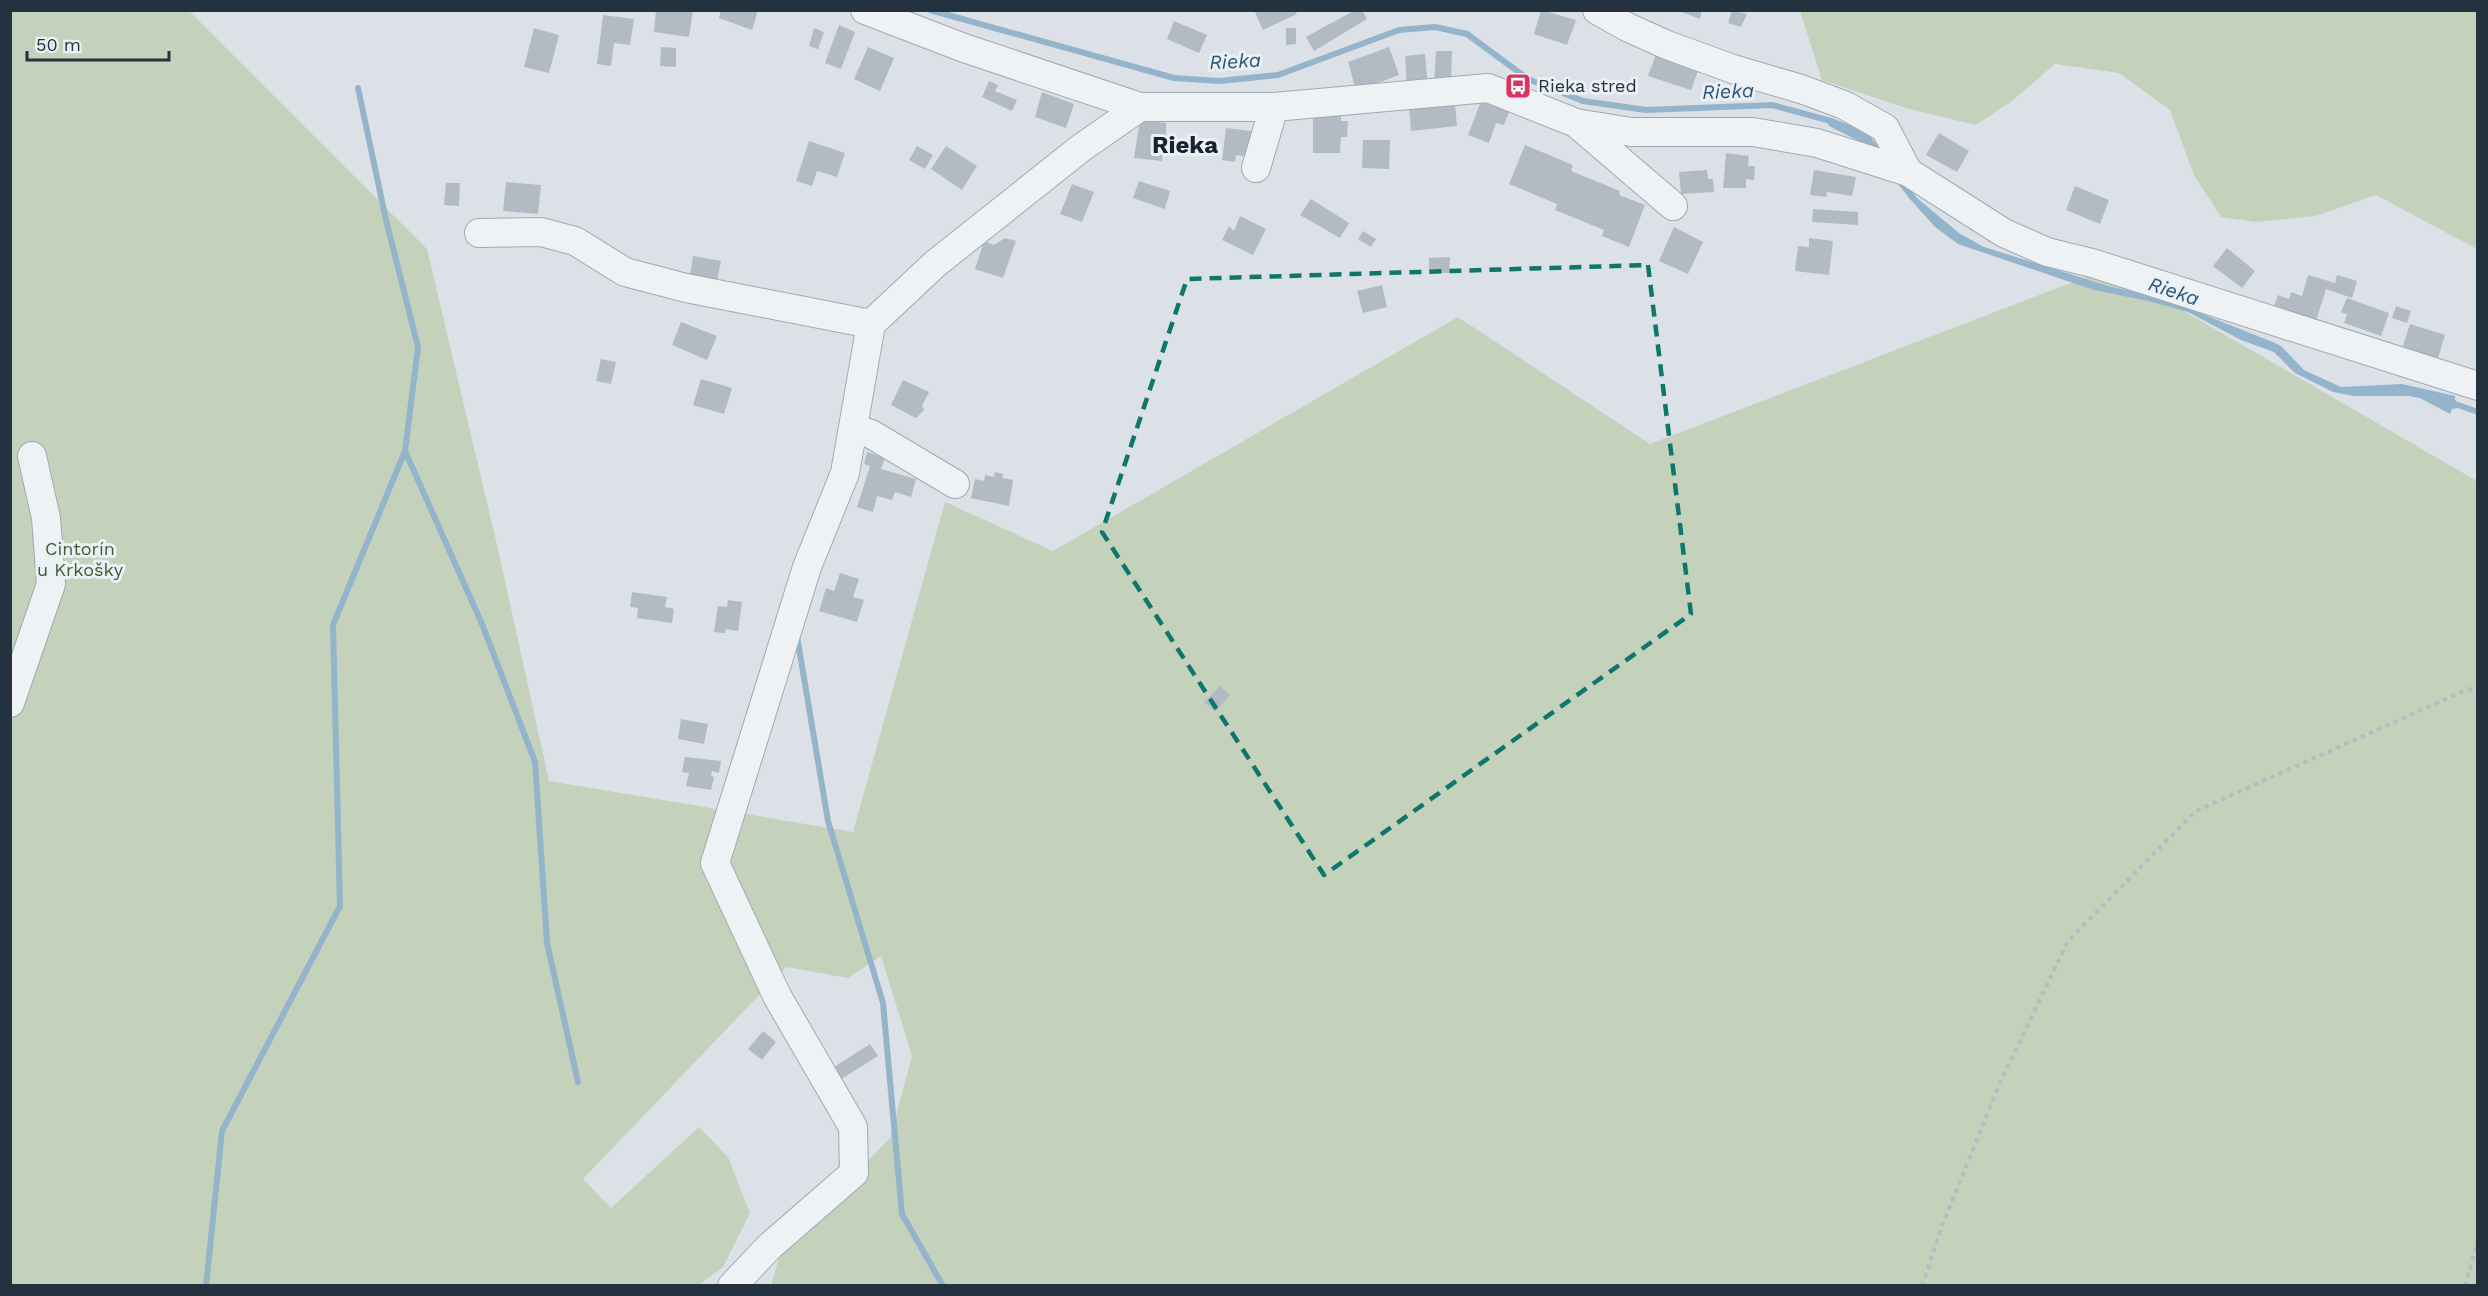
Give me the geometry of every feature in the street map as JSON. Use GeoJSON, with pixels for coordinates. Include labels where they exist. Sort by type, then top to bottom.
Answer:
{"type":"FeatureCollection","features":[{"type":"Feature","properties":{"kind":"street"},"geometry":{"type":"LineString","coordinates":[[865,10],[964,48],[1140,107],[1274,107],[1488,88],[1575,123],[1631,132],[1753,132],[1817,143],[1906,171],[2004,233],[2047,252],[2092,263],[2478,386]]}},
{"type":"Feature","properties":{"kind":"street"},"geometry":{"type":"LineString","coordinates":[[1598,10],[1627,27],[1667,45],[1733,69],[1801,88],[1844,105],[1884,128],[1906,171]]}},
{"type":"Feature","properties":{"kind":"street"},"geometry":{"type":"LineString","coordinates":[[732,1286],[770,1246],[854,1173],[853,1127],[777,996],[715,863],[807,567],[845,473],[871,324],[935,264],[1081,148],[1140,107]]}},
{"type":"Feature","properties":{"kind":"street"},"geometry":{"type":"LineString","coordinates":[[1256,168],[1274,107]]}},
{"type":"Feature","properties":{"kind":"street"},"geometry":{"type":"LineString","coordinates":[[1575,123],[1673,206]]}},
{"type":"Feature","properties":{"kind":"street"},"geometry":{"type":"LineString","coordinates":[[479,233],[541,232],[575,241],[625,272],[686,288],[871,324]]}},
{"type":"Feature","properties":{"kind":"street"},"geometry":{"type":"LineString","coordinates":[[853,428],[871,434],[955,484]]}},
{"type":"Feature","properties":{"kind":"street"},"geometry":{"type":"LineString","coordinates":[[10,703],[51,584],[46,518],[32,456]]}},
{"type":"Feature","properties":{"kind":"path"},"geometry":{"type":"LineString","coordinates":[[1922,1286],[1942,1226],[1999,1085],[2068,941],[2196,811],[2466,690],[2478,688]]}},
{"type":"Feature","properties":{"kind":"path"},"geometry":{"type":"LineString","coordinates":[[2465,1286],[2478,1240]]}},
{"type":"Feature","properties":{"kind":"highlighted area"},"geometry":{"type":"Polygon","coordinates":[[[1648,265],[1691,614],[1324,875],[1102,532],[1187,279],[1648,265]]]}},
{"type":"Feature","properties":{"kind":"green space","name":"Cintorín u Krkošky"},"geometry":{"type":"Polygon","coordinates":[[[10,11],[189,11],[427,249],[498,549],[549,781],[853,832],[945,502],[1053,551],[1458,317],[1650,444],[2089,276],[2175,306],[2477,481],[2477,1285],[771,1285],[781,1251],[890,1138],[912,1056],[881,956],[848,978],[786,967],[583,1179],[611,1208],[699,1127],[728,1157],[750,1213],[723,1267],[699,1285],[11,1285],[10,11]]]}},
{"type":"Feature","properties":{"kind":"green space"},"geometry":{"type":"Polygon","coordinates":[[[1800,11],[2477,11],[2477,249],[2376,195],[2315,216],[2256,222],[2221,217],[2194,175],[2170,110],[2119,73],[2055,64],[2012,101],[1976,125],[1909,109],[1822,80],[1800,11]]]}},
{"type":"Feature","properties":{"kind":"water","name":"Rieka"},"geometry":{"type":"Polygon","coordinates":[[[1832,118],[1871,137],[1917,198],[1959,233],[1984,247],[2108,286],[2180,305],[2281,346],[2304,370],[2341,387],[2402,384],[2455,396],[2455,400],[2464,407],[2452,409],[2450,414],[2420,398],[2354,396],[2333,392],[2295,373],[2274,352],[2241,340],[2188,312],[2094,290],[1958,244],[1935,227],[1909,198],[1869,146],[1829,126],[1826,119],[1832,118]]]}},
{"type":"Feature","properties":{"kind":"building"},"geometry":{"type":"Polygon","coordinates":[[[656,10],[693,11],[689,37],[654,32],[656,10]]]}},
{"type":"Feature","properties":{"kind":"building"},"geometry":{"type":"Polygon","coordinates":[[[721,10],[758,10],[752,30],[719,18],[721,10]]]}},
{"type":"Feature","properties":{"kind":"building"},"geometry":{"type":"Polygon","coordinates":[[[1254,10],[1295,10],[1297,14],[1263,30],[1254,10]]]}},
{"type":"Feature","properties":{"kind":"building"},"geometry":{"type":"Polygon","coordinates":[[[1355,10],[1362,10],[1367,19],[1314,51],[1306,37],[1355,10]]]}},
{"type":"Feature","properties":{"kind":"building"},"geometry":{"type":"Polygon","coordinates":[[[1541,10],[1576,20],[1567,45],[1534,34],[1541,10]]]}},
{"type":"Feature","properties":{"kind":"building"},"geometry":{"type":"Polygon","coordinates":[[[1676,10],[1702,10],[1700,19],[1676,10]]]}},
{"type":"Feature","properties":{"kind":"building"},"geometry":{"type":"Polygon","coordinates":[[[1732,10],[1747,14],[1741,27],[1728,23],[1732,10]]]}},
{"type":"Feature","properties":{"kind":"building"},"geometry":{"type":"Polygon","coordinates":[[[603,15],[634,19],[630,45],[614,43],[611,66],[597,64],[603,15]]]}},
{"type":"Feature","properties":{"kind":"building"},"geometry":{"type":"Polygon","coordinates":[[[1174,21],[1207,35],[1199,53],[1167,39],[1174,21]]]}},
{"type":"Feature","properties":{"kind":"building"},"geometry":{"type":"Polygon","coordinates":[[[839,25],[855,32],[841,69],[825,63],[839,25]]]}},
{"type":"Feature","properties":{"kind":"building"},"geometry":{"type":"Polygon","coordinates":[[[534,28],[559,35],[549,73],[524,67],[534,28]]]}},
{"type":"Feature","properties":{"kind":"building"},"geometry":{"type":"Polygon","coordinates":[[[814,28],[824,32],[818,49],[809,46],[814,28]]]}},
{"type":"Feature","properties":{"kind":"building"},"geometry":{"type":"Polygon","coordinates":[[[1286,28],[1296,28],[1296,44],[1286,45],[1286,28]]]}},
{"type":"Feature","properties":{"kind":"building"},"geometry":{"type":"Polygon","coordinates":[[[661,47],[676,48],[676,67],[660,66],[661,47]]]}},
{"type":"Feature","properties":{"kind":"building"},"geometry":{"type":"Polygon","coordinates":[[[868,47],[894,58],[880,91],[854,79],[868,47]]]}},
{"type":"Feature","properties":{"kind":"building"},"geometry":{"type":"Polygon","coordinates":[[[1389,47],[1399,75],[1356,91],[1348,62],[1389,47]]]}},
{"type":"Feature","properties":{"kind":"building"},"geometry":{"type":"Polygon","coordinates":[[[1436,51],[1452,51],[1451,83],[1434,83],[1436,51]]]}},
{"type":"Feature","properties":{"kind":"building"},"geometry":{"type":"Polygon","coordinates":[[[1425,54],[1428,87],[1407,89],[1405,56],[1425,54]]]}},
{"type":"Feature","properties":{"kind":"building"},"geometry":{"type":"Polygon","coordinates":[[[1656,54],[1699,68],[1691,90],[1648,76],[1656,54]]]}},
{"type":"Feature","properties":{"kind":"building"},"geometry":{"type":"Polygon","coordinates":[[[989,81],[998,85],[995,91],[1017,100],[1012,111],[982,97],[989,81]]]}},
{"type":"Feature","properties":{"kind":"building"},"geometry":{"type":"Polygon","coordinates":[[[1042,92],[1074,104],[1066,128],[1035,117],[1042,92]]]}},
{"type":"Feature","properties":{"kind":"building"},"geometry":{"type":"Polygon","coordinates":[[[1481,101],[1509,112],[1504,125],[1496,123],[1489,143],[1468,135],[1481,101]]]}},
{"type":"Feature","properties":{"kind":"building"},"geometry":{"type":"Polygon","coordinates":[[[1455,103],[1457,126],[1411,131],[1409,108],[1455,103]]]}},
{"type":"Feature","properties":{"kind":"building"},"geometry":{"type":"Polygon","coordinates":[[[1313,114],[1341,115],[1341,121],[1348,121],[1347,137],[1341,137],[1340,153],[1313,153],[1313,114]]]}},
{"type":"Feature","properties":{"kind":"building"},"geometry":{"type":"Polygon","coordinates":[[[1140,120],[1166,123],[1166,151],[1163,151],[1162,161],[1134,158],[1140,120]]]}},
{"type":"Feature","properties":{"kind":"building"},"geometry":{"type":"Polygon","coordinates":[[[1226,128],[1251,131],[1248,157],[1236,155],[1235,162],[1222,160],[1226,128]]]}},
{"type":"Feature","properties":{"kind":"building"},"geometry":{"type":"Polygon","coordinates":[[[1939,133],[1969,151],[1957,172],[1926,155],[1939,133]]]}},
{"type":"Feature","properties":{"kind":"building"},"geometry":{"type":"Polygon","coordinates":[[[1363,140],[1390,140],[1389,169],[1362,168],[1363,140]]]}},
{"type":"Feature","properties":{"kind":"building"},"geometry":{"type":"Polygon","coordinates":[[[809,141],[845,153],[837,177],[817,171],[812,186],[796,181],[809,141]]]}},
{"type":"Feature","properties":{"kind":"building"},"geometry":{"type":"Polygon","coordinates":[[[1525,145],[1573,165],[1571,171],[1620,191],[1619,195],[1645,205],[1629,247],[1602,236],[1604,230],[1555,210],[1557,204],[1509,184],[1525,145]]]}},
{"type":"Feature","properties":{"kind":"building"},"geometry":{"type":"Polygon","coordinates":[[[917,146],[933,155],[925,169],[909,160],[917,146]]]}},
{"type":"Feature","properties":{"kind":"building"},"geometry":{"type":"Polygon","coordinates":[[[946,146],[977,166],[962,190],[931,169],[946,146]]]}},
{"type":"Feature","properties":{"kind":"building"},"geometry":{"type":"Polygon","coordinates":[[[1726,153],[1749,156],[1748,166],[1755,166],[1754,180],[1746,179],[1746,188],[1723,188],[1726,153]]]}},
{"type":"Feature","properties":{"kind":"building"},"geometry":{"type":"Polygon","coordinates":[[[1707,170],[1708,179],[1713,179],[1714,192],[1681,194],[1679,172],[1707,170]]]}},
{"type":"Feature","properties":{"kind":"building"},"geometry":{"type":"Polygon","coordinates":[[[1814,170],[1856,177],[1852,196],[1827,192],[1826,197],[1810,195],[1814,170]]]}},
{"type":"Feature","properties":{"kind":"building"},"geometry":{"type":"Polygon","coordinates":[[[1139,181],[1170,191],[1165,209],[1133,198],[1139,181]]]}},
{"type":"Feature","properties":{"kind":"building"},"geometry":{"type":"Polygon","coordinates":[[[506,182],[541,185],[538,214],[503,211],[506,182]]]}},
{"type":"Feature","properties":{"kind":"building"},"geometry":{"type":"Polygon","coordinates":[[[446,183],[460,183],[459,206],[444,205],[446,183]]]}},
{"type":"Feature","properties":{"kind":"building"},"geometry":{"type":"Polygon","coordinates":[[[1072,184],[1094,192],[1082,222],[1060,214],[1072,184]]]}},
{"type":"Feature","properties":{"kind":"building"},"geometry":{"type":"Polygon","coordinates":[[[2075,186],[2109,200],[2100,224],[2066,210],[2075,186]]]}},
{"type":"Feature","properties":{"kind":"building"},"geometry":{"type":"Polygon","coordinates":[[[1311,199],[1349,223],[1340,238],[1300,215],[1311,199]]]}},
{"type":"Feature","properties":{"kind":"building"},"geometry":{"type":"Polygon","coordinates":[[[1813,209],[1858,212],[1858,225],[1812,222],[1813,209]]]}},
{"type":"Feature","properties":{"kind":"building"},"geometry":{"type":"Polygon","coordinates":[[[1240,216],[1266,229],[1253,255],[1222,240],[1229,226],[1234,231],[1240,216]]]}},
{"type":"Feature","properties":{"kind":"building"},"geometry":{"type":"Polygon","coordinates":[[[1674,227],[1703,242],[1688,274],[1659,261],[1674,227]]]}},
{"type":"Feature","properties":{"kind":"building"},"geometry":{"type":"Polygon","coordinates":[[[1363,231],[1376,239],[1371,247],[1358,239],[1363,231]]]}},
{"type":"Feature","properties":{"kind":"building"},"geometry":{"type":"Polygon","coordinates":[[[1005,238],[1016,241],[1003,278],[975,269],[984,241],[994,245],[1005,238]]]}},
{"type":"Feature","properties":{"kind":"building"},"geometry":{"type":"Polygon","coordinates":[[[1809,238],[1833,241],[1829,275],[1795,271],[1798,246],[1809,247],[1809,238]]]}},
{"type":"Feature","properties":{"kind":"building"},"geometry":{"type":"Polygon","coordinates":[[[2227,248],[2255,271],[2242,288],[2213,266],[2227,248]]]}},
{"type":"Feature","properties":{"kind":"building"},"geometry":{"type":"Polygon","coordinates":[[[693,256],[721,261],[716,287],[689,282],[693,256]]]}},
{"type":"Feature","properties":{"kind":"building"},"geometry":{"type":"Polygon","coordinates":[[[1450,257],[1449,273],[1429,273],[1429,258],[1450,257]]]}},
{"type":"Feature","properties":{"kind":"building"},"geometry":{"type":"Polygon","coordinates":[[[2308,275],[2335,283],[2337,275],[2357,281],[2352,298],[2326,289],[2315,324],[2273,309],[2278,295],[2289,299],[2291,292],[2302,296],[2308,275]]]}},
{"type":"Feature","properties":{"kind":"building"},"geometry":{"type":"Polygon","coordinates":[[[1382,285],[1387,307],[1363,313],[1357,291],[1382,285]]]}},
{"type":"Feature","properties":{"kind":"building"},"geometry":{"type":"Polygon","coordinates":[[[2347,298],[2389,313],[2381,336],[2344,323],[2347,314],[2341,312],[2347,298]]]}},
{"type":"Feature","properties":{"kind":"building"},"geometry":{"type":"Polygon","coordinates":[[[2396,306],[2411,311],[2407,323],[2392,318],[2396,306]]]}},
{"type":"Feature","properties":{"kind":"building"},"geometry":{"type":"Polygon","coordinates":[[[681,322],[717,336],[707,360],[672,345],[681,322]]]}},
{"type":"Feature","properties":{"kind":"building"},"geometry":{"type":"Polygon","coordinates":[[[2410,324],[2445,335],[2438,358],[2425,354],[2424,358],[2409,353],[2410,349],[2403,346],[2410,324]]]}},
{"type":"Feature","properties":{"kind":"building"},"geometry":{"type":"Polygon","coordinates":[[[601,359],[616,362],[611,384],[596,381],[601,359]]]}},
{"type":"Feature","properties":{"kind":"building"},"geometry":{"type":"Polygon","coordinates":[[[701,379],[732,388],[724,414],[693,405],[701,379]]]}},
{"type":"Feature","properties":{"kind":"building"},"geometry":{"type":"Polygon","coordinates":[[[903,380],[929,392],[922,406],[924,410],[916,418],[891,405],[903,380]]]}},
{"type":"Feature","properties":{"kind":"building"},"geometry":{"type":"Polygon","coordinates":[[[867,452],[885,458],[881,469],[916,479],[911,497],[895,492],[892,500],[877,496],[873,512],[857,507],[870,466],[864,464],[867,452]]]}},
{"type":"Feature","properties":{"kind":"building"},"geometry":{"type":"Polygon","coordinates":[[[995,472],[1003,474],[1002,478],[1013,480],[1009,506],[971,498],[975,479],[984,481],[985,475],[994,477],[995,472]]]}},
{"type":"Feature","properties":{"kind":"building"},"geometry":{"type":"Polygon","coordinates":[[[840,573],[859,579],[853,597],[864,600],[857,622],[819,611],[826,588],[834,591],[840,573]]]}},
{"type":"Feature","properties":{"kind":"building"},"geometry":{"type":"Polygon","coordinates":[[[632,592],[667,597],[665,607],[674,609],[672,623],[637,618],[638,608],[630,607],[632,592]]]}},
{"type":"Feature","properties":{"kind":"building"},"geometry":{"type":"Polygon","coordinates":[[[728,600],[742,602],[738,631],[726,629],[725,633],[714,632],[718,606],[727,607],[728,600]]]}},
{"type":"Feature","properties":{"kind":"building"},"geometry":{"type":"Polygon","coordinates":[[[1220,686],[1230,695],[1215,712],[1204,702],[1220,686]]]}},
{"type":"Feature","properties":{"kind":"building"},"geometry":{"type":"Polygon","coordinates":[[[681,719],[708,724],[704,744],[678,739],[681,719]]]}},
{"type":"Feature","properties":{"kind":"building"},"geometry":{"type":"Polygon","coordinates":[[[685,757],[721,761],[719,773],[712,771],[711,776],[714,777],[711,790],[686,786],[689,773],[682,772],[685,757]]]}},
{"type":"Feature","properties":{"kind":"building"},"geometry":{"type":"Polygon","coordinates":[[[763,1031],[776,1042],[762,1060],[748,1049],[763,1031]]]}},
{"type":"Feature","properties":{"kind":"building"},"geometry":{"type":"Polygon","coordinates":[[[870,1044],[878,1056],[838,1081],[831,1069],[870,1044]]]}},
{"type":"Feature","properties":{"kind":"waterway","name":"Rieka"},"geometry":{"type":"LineString","coordinates":[[930,10],[1174,78],[1219,81],[1278,75],[1399,30],[1435,27],[1467,34],[1528,79],[1583,101],[1646,110],[1772,105],[1831,121]]}},
{"type":"Feature","properties":{"kind":"waterway"},"geometry":{"type":"LineString","coordinates":[[358,88],[386,220],[418,347],[405,451],[482,624],[535,762],[547,943],[578,1082]]}},
{"type":"Feature","properties":{"kind":"waterway","name":"Rieka"},"geometry":{"type":"LineString","coordinates":[[2458,405],[2478,412]]}},
{"type":"Feature","properties":{"kind":"waterway"},"geometry":{"type":"LineString","coordinates":[[206,1286],[222,1131],[340,906],[333,625],[405,451]]}},
{"type":"Feature","properties":{"kind":"waterway"},"geometry":{"type":"LineString","coordinates":[[797,636],[828,821],[883,1003],[902,1214],[943,1286]]}},
{"type":"Feature","properties":{"kind":"place","name":"Rieka stred"},"geometry":{"type":"Point","coordinates":[1518,86]}},
{"type":"Feature","properties":{"kind":"district","name":"Rieka"},"geometry":{"type":"Point","coordinates":[1185,145]}}]}
